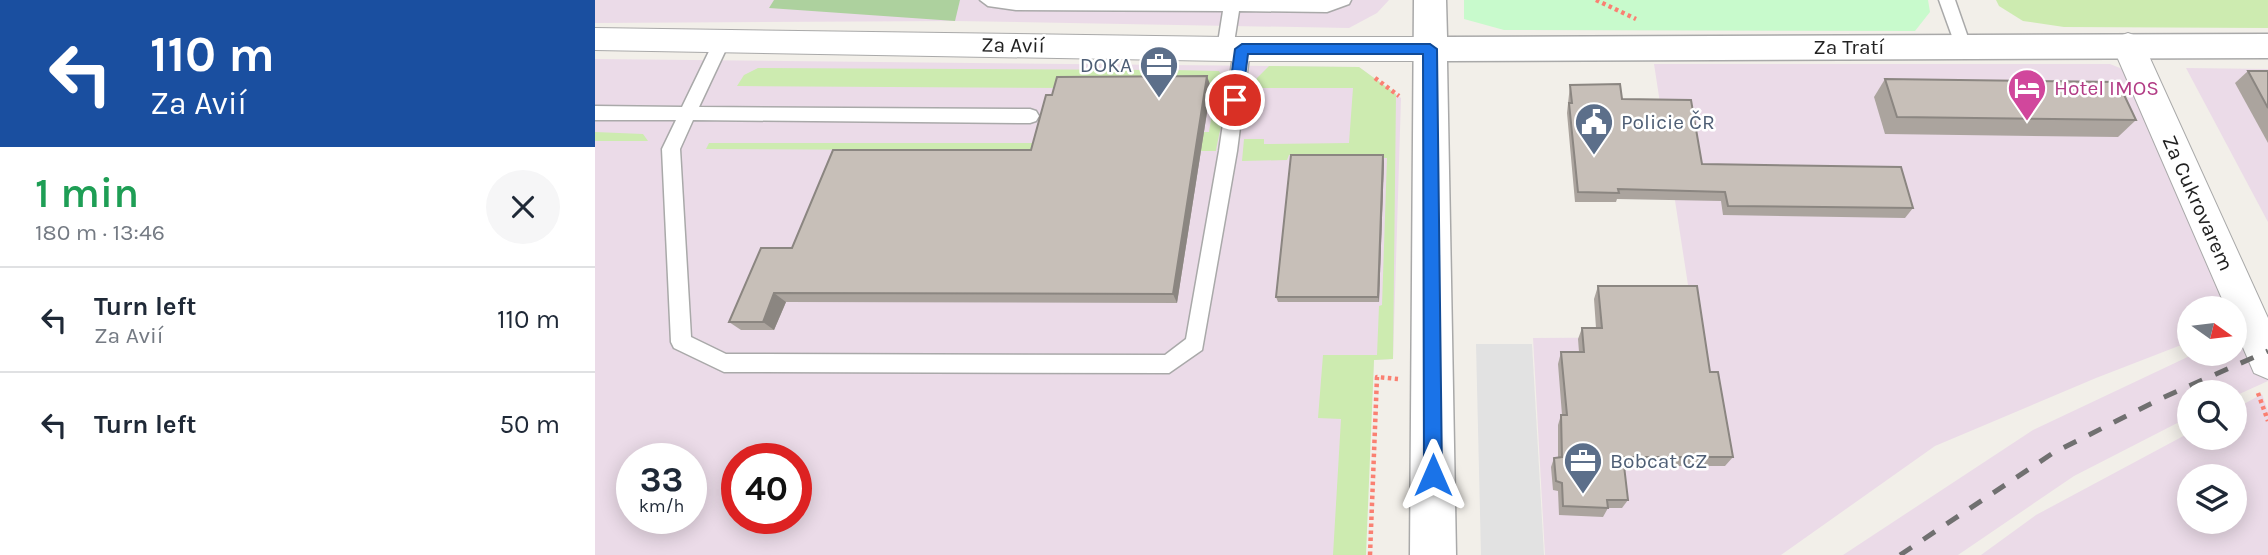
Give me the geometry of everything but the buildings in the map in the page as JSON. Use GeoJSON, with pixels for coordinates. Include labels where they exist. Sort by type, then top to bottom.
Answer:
{"type":"FeatureCollection","features":[{"type":"Feature","properties":{"kind":"street"},"geometry":{"type":"LineString","coordinates":[[1430,0],[1433,555]]}},
{"type":"Feature","properties":{"kind":"street","name":"Za Avií"},"geometry":{"type":"LineString","coordinates":[[595,39],[1234,49],[1430,49]]}},
{"type":"Feature","properties":{"kind":"street","name":"Za Cukrovarem"},"geometry":{"type":"LineString","coordinates":[[2128,45],[2268,361]]}},
{"type":"Feature","properties":{"kind":"street","name":"Za Tratí"},"geometry":{"type":"LineString","coordinates":[[1430,49],[2268,46]]}},
{"type":"Feature","properties":{"kind":"lane"},"geometry":{"type":"LineString","coordinates":[[988,0],[1292,3],[1327,6],[1343,0]]}},
{"type":"Feature","properties":{"kind":"lane"},"geometry":{"type":"LineString","coordinates":[[1947,0],[1963,46]]}},
{"type":"Feature","properties":{"kind":"lane"},"geometry":{"type":"LineString","coordinates":[[722,41],[671,149],[681,342],[724,363],[1169,364],[1195,344],[1228,151],[1234,49],[1232,3]]}},
{"type":"Feature","properties":{"kind":"lane"},"geometry":{"type":"LineString","coordinates":[[595,113],[1030,116]]}},
{"type":"Feature","properties":{"kind":"path"},"geometry":{"type":"LineString","coordinates":[[1338,49],[1401,98]]}},
{"type":"Feature","properties":{"kind":"path"},"geometry":{"type":"LineString","coordinates":[[1370,555],[1377,377],[1399,379],[1399,366]]}},
{"type":"Feature","properties":{"kind":"shaded area"},"geometry":{"type":"Polygon","coordinates":[[[595,0],[1389,0],[1377,13],[1349,28],[955,21],[595,23],[595,0]]]}},
{"type":"Feature","properties":{"kind":"shaded area"},"geometry":{"type":"Polygon","coordinates":[[[595,59],[1359,67],[1401,98],[1393,359],[1374,360],[1364,555],[595,555],[595,59]]]}},
{"type":"Feature","properties":{"kind":"shaded area"},"geometry":{"type":"Polygon","coordinates":[[[1654,64],[2110,64],[2125,70],[2222,296],[2177,296],[2177,347],[1935,446],[1781,555],[1545,555],[1533,338],[1696,337],[1654,64]]]}},
{"type":"Feature","properties":{"kind":"shaded area"},"geometry":{"type":"Polygon","coordinates":[[[2186,68],[2268,69],[2268,222],[2186,68]]]}},
{"type":"Feature","properties":{"kind":"shaded area"},"geometry":{"type":"Polygon","coordinates":[[[2268,322],[2268,381],[2247,391],[2247,380],[2177,380],[2177,423],[2074,476],[1958,555],[1843,555],[2033,430],[2177,362],[2177,366],[2247,366],[2247,331],[2268,322]]]}},
{"type":"Feature","properties":{"kind":"shaded area"},"geometry":{"type":"Polygon","coordinates":[[[1476,344],[1532,344],[1544,555],[1481,555],[1476,344]]]}},
{"type":"Feature","properties":{"kind":"shaded area"},"geometry":{"type":"Polygon","coordinates":[[[2262,394],[2268,411],[2268,555],[1981,555],[2036,515],[2177,439],[2177,450],[2247,450],[2247,402],[2262,394]]]}},
{"type":"Feature","properties":{"kind":"green space"},"geometry":{"type":"Polygon","coordinates":[[[774,0],[960,0],[955,21],[769,8],[774,0]]]}},
{"type":"Feature","properties":{"kind":"green space"},"geometry":{"type":"Polygon","coordinates":[[[1464,0],[1928,0],[1930,12],[1915,31],[1504,30],[1464,19],[1464,0]]]}},
{"type":"Feature","properties":{"kind":"green space"},"geometry":{"type":"Polygon","coordinates":[[[1996,0],[2268,0],[2268,28],[2064,27],[2023,21],[1999,6],[1996,0]]]}},
{"type":"Feature","properties":{"kind":"green space"},"geometry":{"type":"Polygon","coordinates":[[[1269,66],[1359,67],[1396,94],[1393,359],[1374,360],[1366,555],[1333,555],[1341,419],[1318,418],[1323,355],[1377,355],[1379,306],[1382,305],[1387,158],[1289,155],[1287,160],[1242,161],[1244,139],[1264,139],[1264,144],[1349,143],[1353,88],[1262,88],[1259,104],[1251,99],[1252,87],[1269,66]]]}},
{"type":"Feature","properties":{"kind":"green space"},"geometry":{"type":"Polygon","coordinates":[[[758,68],[1158,70],[1158,75],[1154,76],[1152,85],[1066,88],[737,86],[744,75],[758,68]]]}},
{"type":"Feature","properties":{"kind":"green space"},"geometry":{"type":"Polygon","coordinates":[[[1173,70],[1219,71],[1223,79],[1225,99],[1216,151],[1157,151],[1161,132],[1209,132],[1217,83],[1171,83],[1173,70]]]}},
{"type":"Feature","properties":{"kind":"green space"},"geometry":{"type":"Polygon","coordinates":[[[595,132],[643,134],[648,141],[595,141],[595,132]]]}},
{"type":"Feature","properties":{"kind":"green space"},"geometry":{"type":"Polygon","coordinates":[[[709,143],[1041,143],[1143,151],[706,149],[709,143]]]}},
{"type":"Feature","properties":{"kind":"railway"},"geometry":{"type":"LineString","coordinates":[[1900,555],[2053,453],[2162,398],[2268,351]]}},
{"type":"Feature","properties":{"kind":"place","name":"DOKA"},"geometry":{"type":"Point","coordinates":[1159,99]}},
{"type":"Feature","properties":{"kind":"place","name":"Hotel IMOS"},"geometry":{"type":"Point","coordinates":[2027,122]}},
{"type":"Feature","properties":{"kind":"place","name":"Policie ČR"},"geometry":{"type":"Point","coordinates":[1594,156]}},
{"type":"Feature","properties":{"kind":"place","name":"Bobcat CZ"},"geometry":{"type":"Point","coordinates":[1583,495]}},
{"type":"Feature","properties":{"kind":"route"},"geometry":{"type":"LineString","coordinates":[[1235,100],[1242,49],[1430,49],[1433,475]]}}]}
